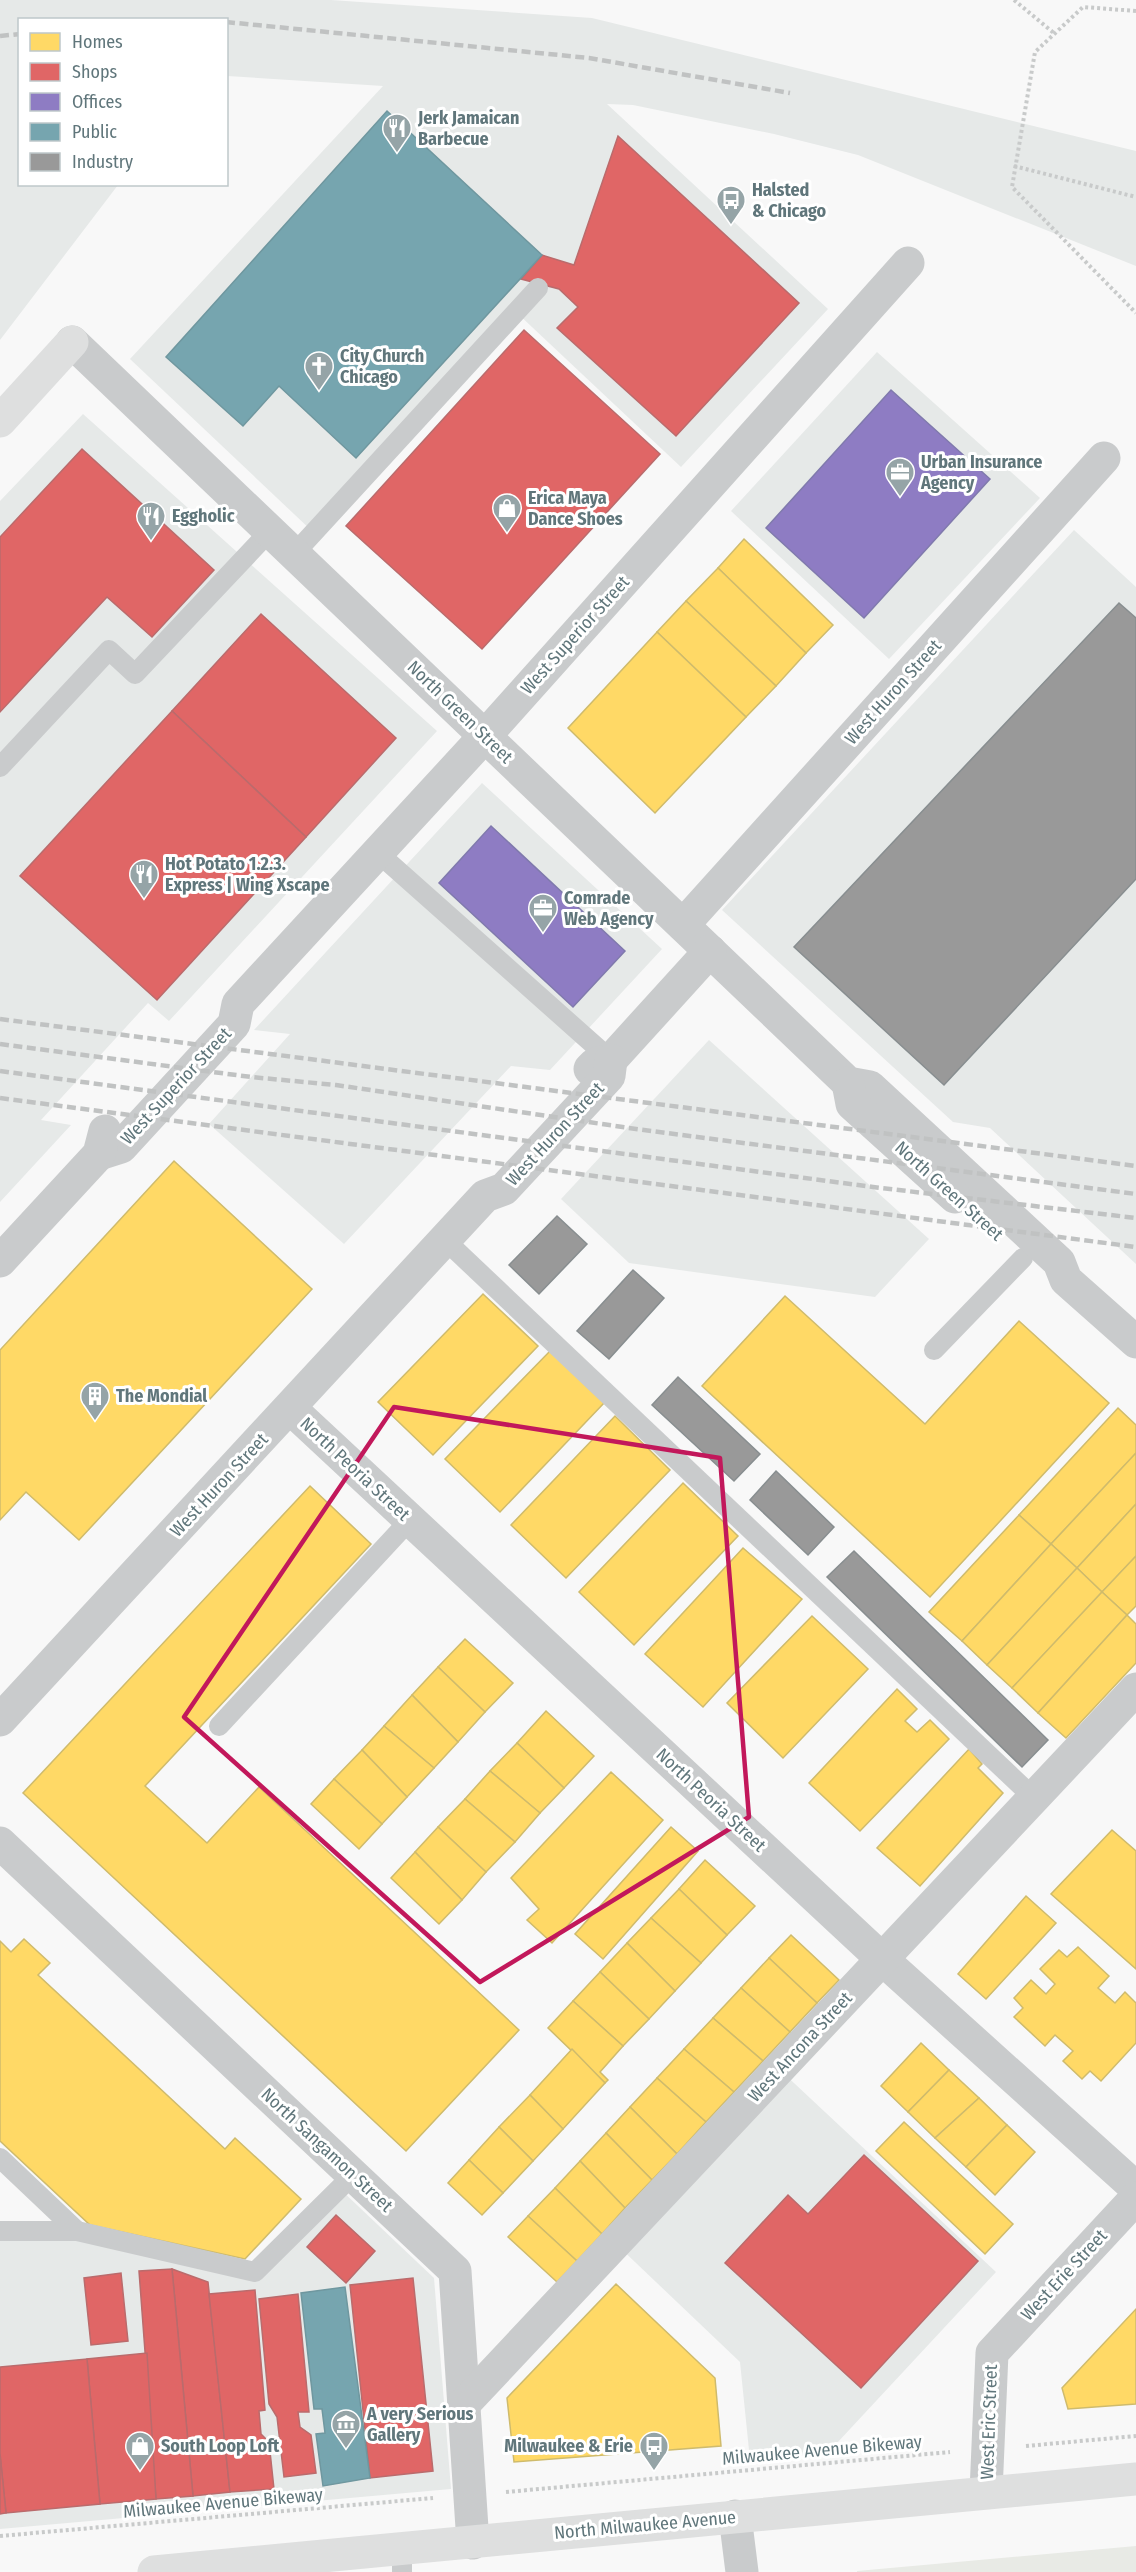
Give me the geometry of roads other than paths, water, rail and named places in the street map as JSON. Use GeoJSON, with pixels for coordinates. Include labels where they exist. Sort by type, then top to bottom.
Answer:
{"type":"FeatureCollection","features":[{"type":"Feature","properties":{"kind":"main road"},"geometry":{"type":"LineString","coordinates":[[0,421],[72,342]]}},
{"type":"Feature","properties":{"kind":"main road","name":"North Milwaukee Avenue"},"geometry":{"type":"LineString","coordinates":[[154,2572],[402,2561],[473,2543],[1136,2479]]}},
{"type":"Feature","properties":{"kind":"street","name":"West Superior Street"},"geometry":{"type":"LineString","coordinates":[[0,1262],[99,1154],[104,1131],[218,1009],[238,1004],[485,736],[908,263]]}},
{"type":"Feature","properties":{"kind":"street","name":"North Green Street"},"geometry":{"type":"LineString","coordinates":[[72,342],[848,1083],[870,1087],[1059,1262],[1066,1280],[1136,1342]]}},
{"type":"Feature","properties":{"kind":"street","name":"West Huron Street"},"geometry":{"type":"LineString","coordinates":[[683,925],[1104,458]]}},
{"type":"Feature","properties":{"kind":"street","name":"West Huron Street"},"geometry":{"type":"LineString","coordinates":[[0,1720],[485,1196],[489,1178],[595,1064],[610,1060],[710,951]]}},
{"type":"Feature","properties":{"kind":"street","name":"North Green Street"},"geometry":{"type":"LineString","coordinates":[[848,1083],[852,1104],[1044,1278],[1066,1280]]}},
{"type":"Feature","properties":{"kind":"street","name":"North Peoria Street"},"geometry":{"type":"LineString","coordinates":[[290,1408],[882,1959],[1136,2188]]}},
{"type":"Feature","properties":{"kind":"street","name":"West Ancona Street"},"geometry":{"type":"LineString","coordinates":[[464,2404],[1136,1689]]}},
{"type":"Feature","properties":{"kind":"street","name":"North Sangamon Street"},"geometry":{"type":"LineString","coordinates":[[0,1843],[455,2271],[473,2543]]}},
{"type":"Feature","properties":{"kind":"street","name":"West Erie Street"},"geometry":{"type":"LineString","coordinates":[[992,2353],[1136,2198]]}},
{"type":"Feature","properties":{"kind":"street","name":"West Eric Street"},"geometry":{"type":"LineString","coordinates":[[986,2492],[992,2353]]}},
{"type":"Feature","properties":{"kind":"street"},"geometry":{"type":"LineString","coordinates":[[735,2516],[742,2572]]}},
{"type":"Feature","properties":{"kind":"lane"},"geometry":{"type":"LineString","coordinates":[[294,554],[538,288]]}},
{"type":"Feature","properties":{"kind":"lane"},"geometry":{"type":"LineString","coordinates":[[0,767],[109,650],[135,674],[270,531]]}},
{"type":"Feature","properties":{"kind":"lane"},"geometry":{"type":"LineString","coordinates":[[377,852],[610,1060]]}},
{"type":"Feature","properties":{"kind":"lane"},"geometry":{"type":"LineString","coordinates":[[445,1240],[1034,1798]]}},
{"type":"Feature","properties":{"kind":"lane"},"geometry":{"type":"LineString","coordinates":[[934,1350],[1023,1258]]}},
{"type":"Feature","properties":{"kind":"lane"},"geometry":{"type":"LineString","coordinates":[[219,1726],[409,1521]]}},
{"type":"Feature","properties":{"kind":"lane"},"geometry":{"type":"LineString","coordinates":[[0,2158],[77,2231]]}},
{"type":"Feature","properties":{"kind":"lane"},"geometry":{"type":"LineString","coordinates":[[0,2231],[77,2231],[255,2272],[353,2175]]}},
{"type":"Feature","properties":{"kind":"railway"},"geometry":{"type":"LineString","coordinates":[[228,22],[589,58],[790,93]]}},
{"type":"Feature","properties":{"kind":"railway"},"geometry":{"type":"LineString","coordinates":[[0,36],[18,34]]}},
{"type":"Feature","properties":{"kind":"railway"},"geometry":{"type":"LineString","coordinates":[[0,1019],[1136,1166]]}},
{"type":"Feature","properties":{"kind":"railway"},"geometry":{"type":"LineString","coordinates":[[0,1044],[251,1077],[336,1085],[636,1129],[1136,1194]]}},
{"type":"Feature","properties":{"kind":"railway"},"geometry":{"type":"LineString","coordinates":[[0,1071],[873,1187],[1136,1218]]}},
{"type":"Feature","properties":{"kind":"railway"},"geometry":{"type":"LineString","coordinates":[[0,1098],[1136,1247]]}},
{"type":"Feature","properties":{"kind":"place","name":"Jerk Jamaican Barbecue"},"geometry":{"type":"Point","coordinates":[397,154]}},
{"type":"Feature","properties":{"kind":"place","name":"Halsted & Chicago"},"geometry":{"type":"Point","coordinates":[731,226]}},
{"type":"Feature","properties":{"kind":"place","name":"City Church Chicago"},"geometry":{"type":"Point","coordinates":[319,392]}},
{"type":"Feature","properties":{"kind":"place","name":"Urban Insurance Agency"},"geometry":{"type":"Point","coordinates":[900,498]}},
{"type":"Feature","properties":{"kind":"place","name":"Erica Maya Dance Shoes"},"geometry":{"type":"Point","coordinates":[507,534]}},
{"type":"Feature","properties":{"kind":"place","name":"Eggholic"},"geometry":{"type":"Point","coordinates":[151,542]}},
{"type":"Feature","properties":{"kind":"place","name":"Hot Potato 1.2.3. Express | Wing Xscape"},"geometry":{"type":"Point","coordinates":[144,900]}},
{"type":"Feature","properties":{"kind":"place","name":"Comrade Web Agency"},"geometry":{"type":"Point","coordinates":[543,934]}},
{"type":"Feature","properties":{"kind":"place","name":"The Mondial"},"geometry":{"type":"Point","coordinates":[95,1422]}},
{"type":"Feature","properties":{"kind":"place","name":"A very Serious Gallery"},"geometry":{"type":"Point","coordinates":[346,2450]}},
{"type":"Feature","properties":{"kind":"place","name":"South Loop Loft"},"geometry":{"type":"Point","coordinates":[140,2472]}},
{"type":"Feature","properties":{"kind":"place","name":"Milwaukee & Erie"},"geometry":{"type":"Point","coordinates":[654,2472]}}]}
